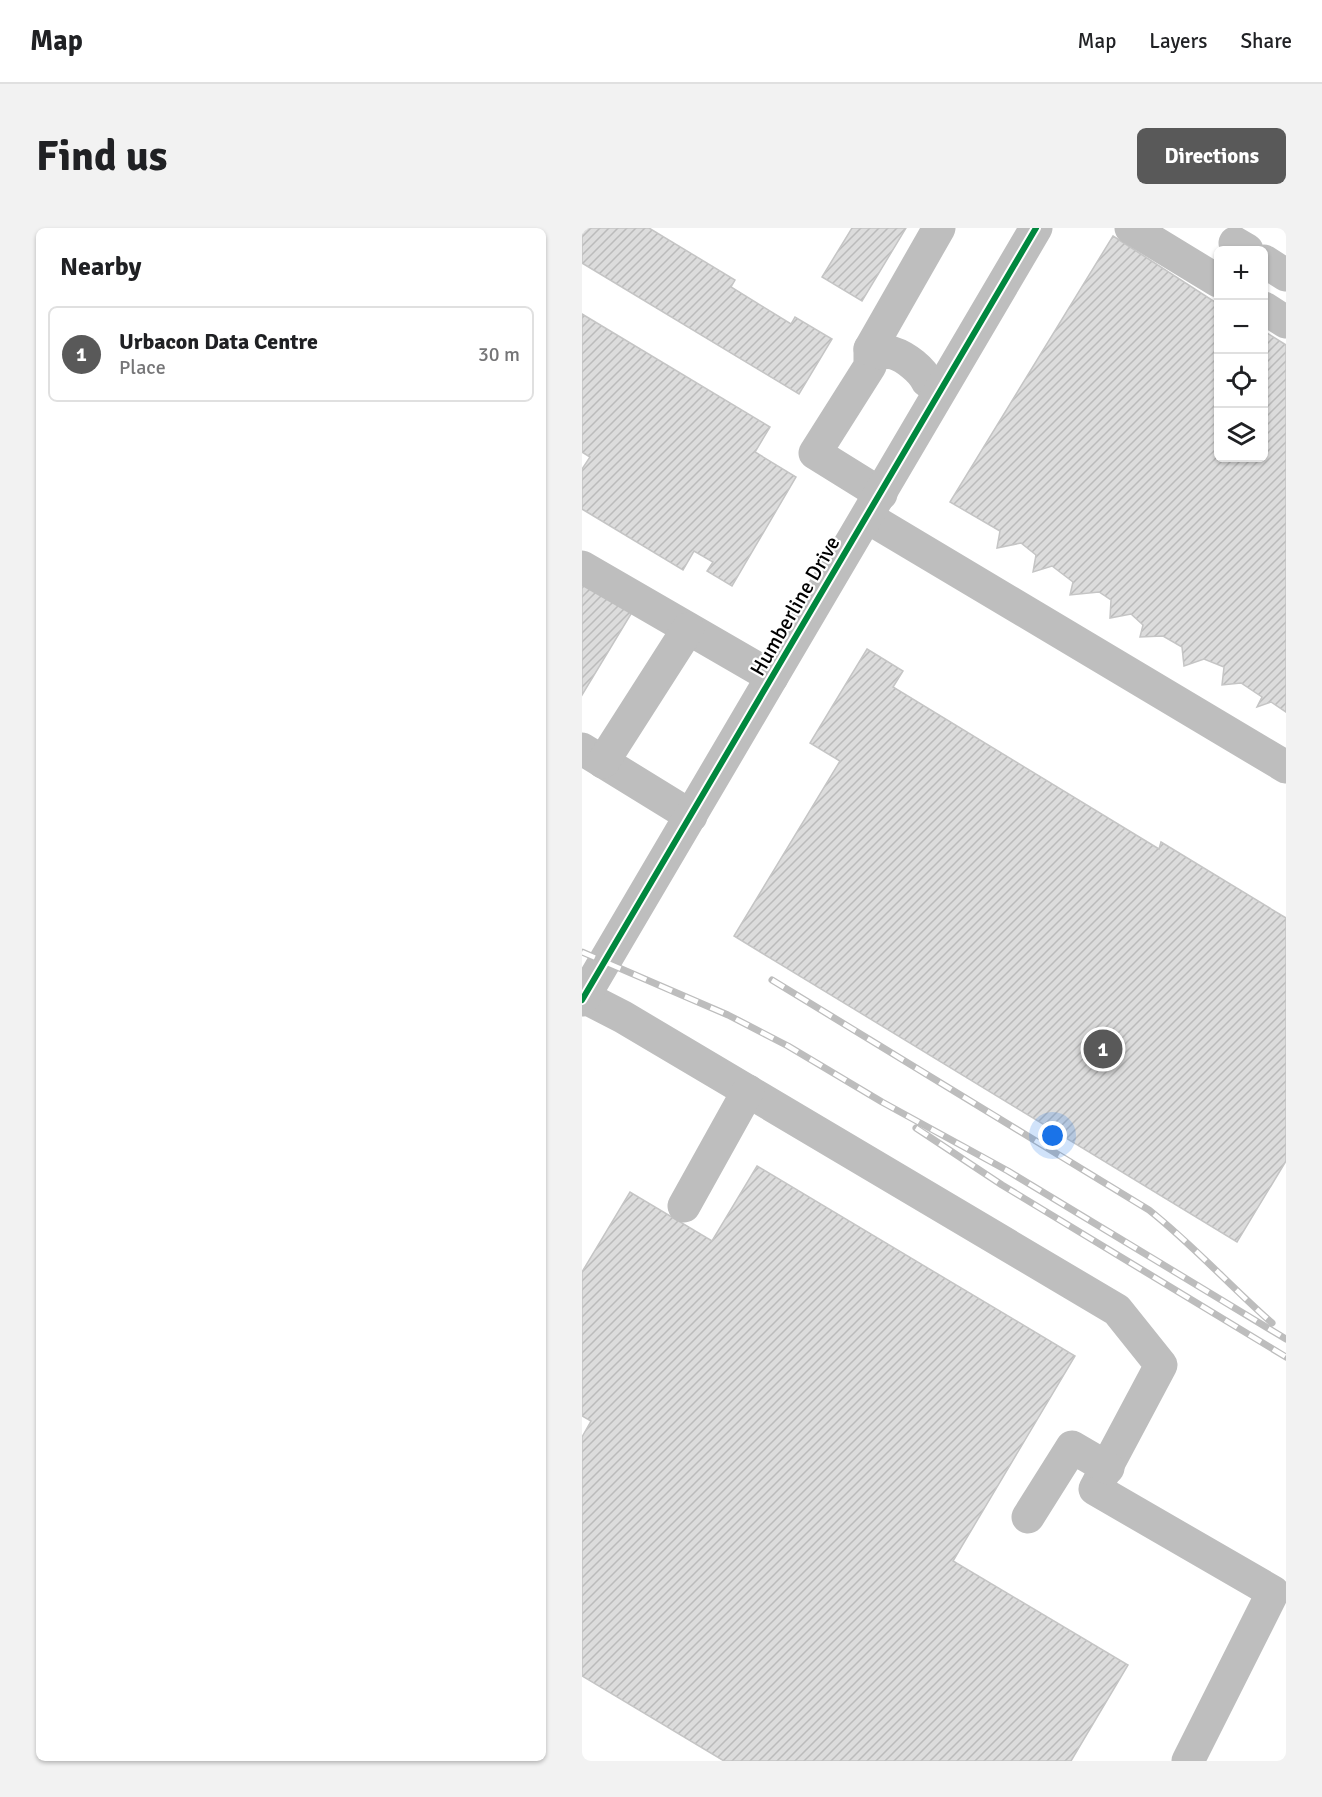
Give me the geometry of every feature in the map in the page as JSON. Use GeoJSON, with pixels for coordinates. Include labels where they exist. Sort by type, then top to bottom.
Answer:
{"type":"FeatureCollection","features":[{"type":"Feature","properties":{"kind":"street"},"geometry":{"type":"LineString","coordinates":[[939,228],[874,351],[870,366],[815,453],[874,506],[1286,767]]}},
{"type":"Feature","properties":{"kind":"street","name":"Humberline Drive"},"geometry":{"type":"LineString","coordinates":[[583,999],[874,506],[935,385],[1036,228]]}},
{"type":"Feature","properties":{"kind":"street"},"geometry":{"type":"LineString","coordinates":[[1131,228],[1214,279]]}},
{"type":"Feature","properties":{"kind":"street"},"geometry":{"type":"LineString","coordinates":[[1268,264],[1286,275]]}},
{"type":"Feature","properties":{"kind":"street"},"geometry":{"type":"LineString","coordinates":[[1268,311],[1286,321]]}},
{"type":"Feature","properties":{"kind":"street"},"geometry":{"type":"LineString","coordinates":[[874,351],[884,366],[911,382],[935,385]]}},
{"type":"Feature","properties":{"kind":"street"},"geometry":{"type":"LineString","coordinates":[[582,567],[772,677]]}},
{"type":"Feature","properties":{"kind":"street"},"geometry":{"type":"LineString","coordinates":[[687,629],[593,755],[692,816]]}},
{"type":"Feature","properties":{"kind":"street"},"geometry":{"type":"LineString","coordinates":[[583,999],[748,1091],[1117,1310],[1161,1365],[1095,1489],[1273,1592],[1188,1761]]}},
{"type":"Feature","properties":{"kind":"street"},"geometry":{"type":"LineString","coordinates":[[684,1206],[748,1091]]}},
{"type":"Feature","properties":{"kind":"street"},"geometry":{"type":"LineString","coordinates":[[1028,1517],[1071,1447],[1108,1468]]}},
{"type":"Feature","properties":{"kind":"building"},"geometry":{"type":"Polygon","coordinates":[[[582,228],[649,228],[735,280],[731,287],[791,324],[795,317],[832,339],[799,394],[582,263],[582,228]]]}},
{"type":"Feature","properties":{"kind":"building"},"geometry":{"type":"Polygon","coordinates":[[[852,228],[906,228],[862,301],[822,277],[852,228]]]}},
{"type":"Feature","properties":{"kind":"building"},"geometry":{"type":"Polygon","coordinates":[[[1113,236],[1214,301],[1214,462],[1268,462],[1268,334],[1286,345],[1286,712],[1271,702],[1257,707],[1262,697],[1241,683],[1222,685],[1224,667],[1204,659],[1184,666],[1182,647],[1163,636],[1140,637],[1143,625],[1131,614],[1110,618],[1111,600],[1099,592],[1070,595],[1073,582],[1052,566],[1033,572],[1036,555],[1021,543],[997,548],[1000,531],[950,502],[1113,236]]]}},
{"type":"Feature","properties":{"kind":"building"},"geometry":{"type":"Polygon","coordinates":[[[582,314],[770,427],[755,452],[796,477],[732,586],[707,571],[713,562],[694,551],[683,570],[582,509],[582,469],[590,457],[582,452],[582,314]]]}},
{"type":"Feature","properties":{"kind":"building"},"geometry":{"type":"Polygon","coordinates":[[[582,571],[637,604],[582,695],[582,571]]]}},
{"type":"Feature","properties":{"kind":"building"},"geometry":{"type":"Polygon","coordinates":[[[867,649],[903,671],[893,687],[1159,849],[1161,842],[1286,918],[1286,1161],[1237,1242],[734,936],[840,761],[810,743],[867,649]]]}},
{"type":"Feature","properties":{"kind":"building"},"geometry":{"type":"Polygon","coordinates":[[[757,1166],[1075,1356],[953,1561],[1128,1665],[1071,1761],[724,1761],[582,1676],[582,1437],[591,1421],[582,1416],[582,1272],[630,1192],[712,1241],[757,1166]]]}},
{"type":"Feature","properties":{"kind":"railway"},"geometry":{"type":"LineString","coordinates":[[582,952],[728,1015],[788,1046],[882,1102],[1008,1171],[1286,1339]]}},
{"type":"Feature","properties":{"kind":"railway"},"geometry":{"type":"LineString","coordinates":[[772,980],[1149,1210],[1272,1323]]}},
{"type":"Feature","properties":{"kind":"railway"},"geometry":{"type":"LineString","coordinates":[[916,1128],[1002,1185],[1286,1357]]}},
{"type":"Feature","properties":{"kind":"cycle path"},"geometry":{"type":"LineString","coordinates":[[582,1000],[1036,228]]}},
{"type":"Feature","properties":{"kind":"place","name":"Urbacon Data Centre"},"geometry":{"type":"Point","coordinates":[1103,1049]}}]}
